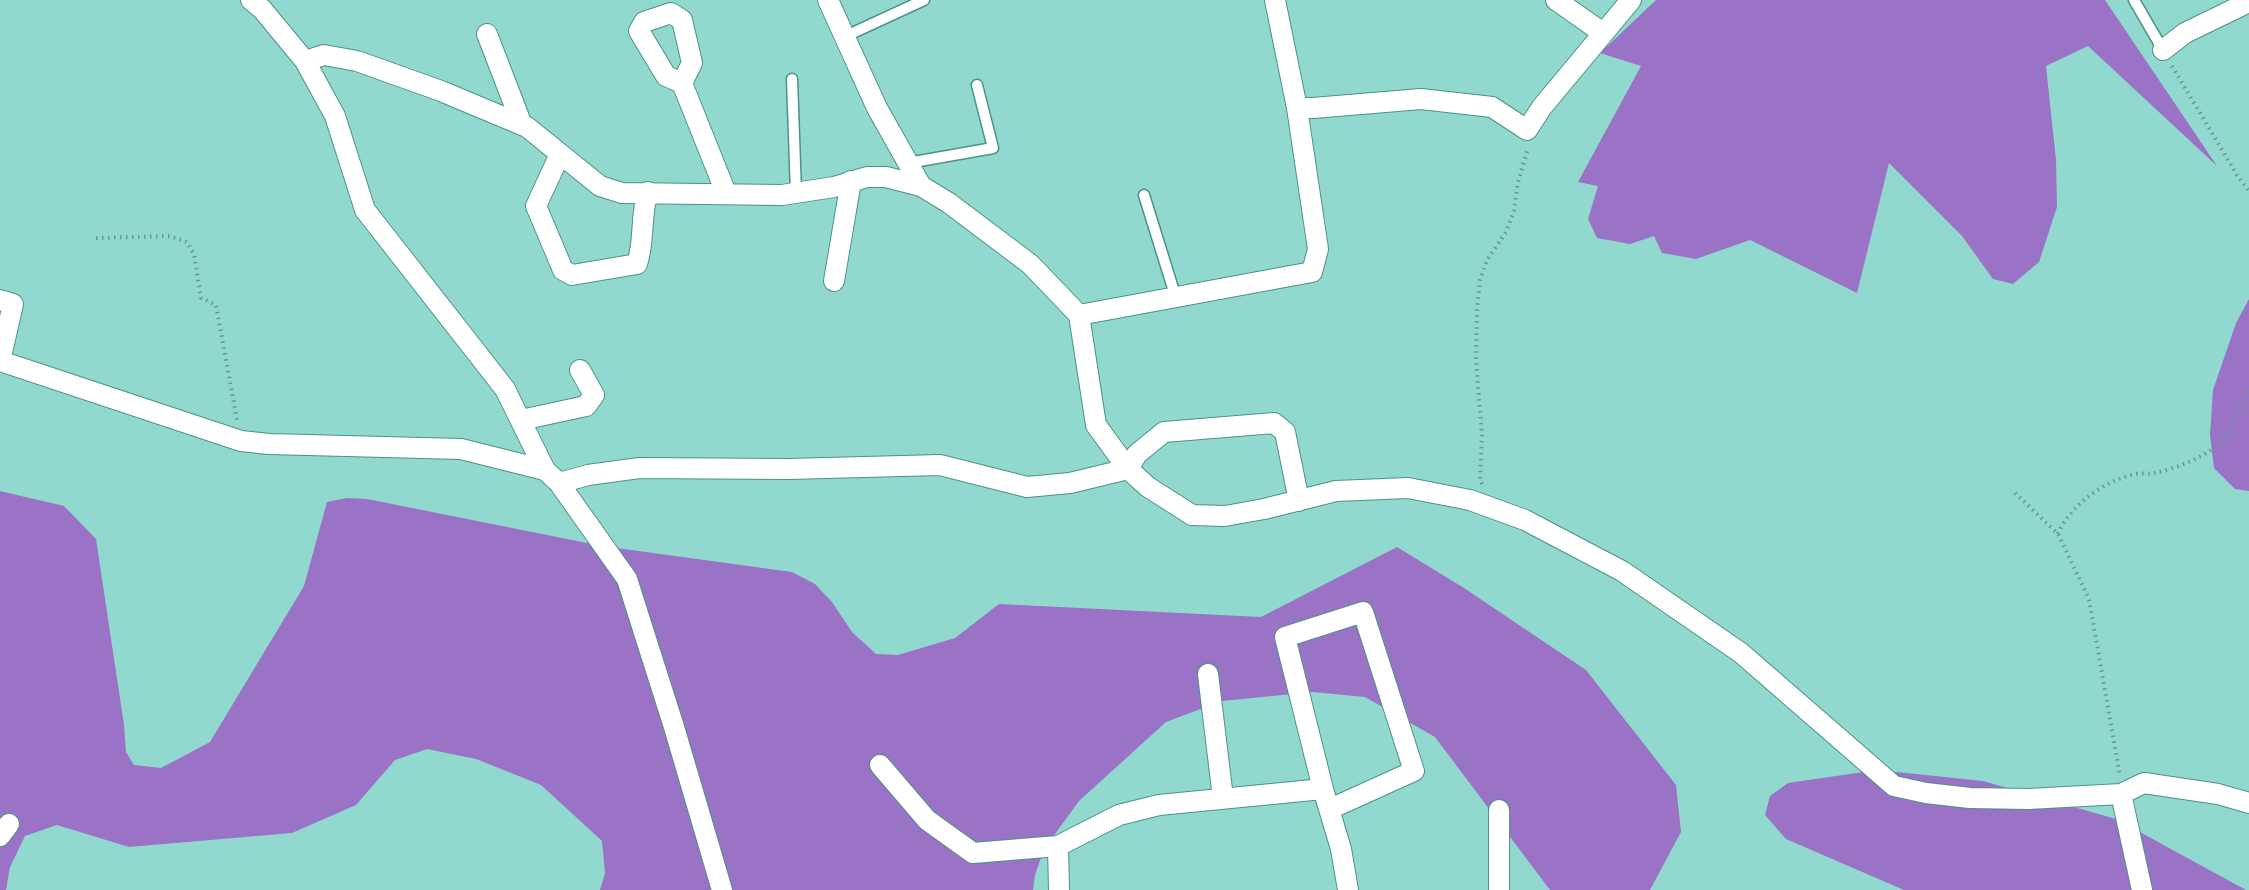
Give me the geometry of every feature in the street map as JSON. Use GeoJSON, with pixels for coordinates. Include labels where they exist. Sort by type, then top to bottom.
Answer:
{"type":"FeatureCollection","features":[{"type":"Feature","properties":{"kind":"street"},"geometry":{"type":"LineString","coordinates":[[251,0],[262,9],[305,61],[335,116],[365,210],[505,388],[552,477],[627,579],[722,890]]}},
{"type":"Feature","properties":{"kind":"street"},"geometry":{"type":"LineString","coordinates":[[828,0],[877,108],[921,186]]}},
{"type":"Feature","properties":{"kind":"street"},"geometry":{"type":"LineString","coordinates":[[1079,315],[1312,272],[1318,249],[1297,108],[1275,0]]}},
{"type":"Feature","properties":{"kind":"street"},"geometry":{"type":"LineString","coordinates":[[1556,0],[1603,33]]}},
{"type":"Feature","properties":{"kind":"street"},"geometry":{"type":"LineString","coordinates":[[1297,108],[1421,99],[1492,107],[1527,130],[1542,106],[1630,0]]}},
{"type":"Feature","properties":{"kind":"street"},"geometry":{"type":"LineString","coordinates":[[2163,50],[2186,33],[2249,2]]}},
{"type":"Feature","properties":{"kind":"street"},"geometry":{"type":"LineString","coordinates":[[487,34],[522,125]]}},
{"type":"Feature","properties":{"kind":"street"},"geometry":{"type":"LineString","coordinates":[[305,61],[324,55],[357,61],[522,125],[600,186],[622,193],[782,195],[834,187],[867,177],[886,177],[921,186],[949,202],[1030,264],[1079,315],[1096,425],[1128,470],[1148,487],[1192,515],[1225,516],[1336,491],[1408,488],[1470,500],[1525,520],[1622,571],[1741,653],[1894,786],[1926,794],[1970,798],[2028,799],[2121,794],[2144,783],[2218,794],[2249,803]]}},
{"type":"Feature","properties":{"kind":"street"},"geometry":{"type":"LineString","coordinates":[[682,82],[726,194]]}},
{"type":"Feature","properties":{"kind":"street"},"geometry":{"type":"LineString","coordinates":[[560,154],[536,207],[563,270],[572,275],[637,264],[641,253],[645,201],[648,192]]}},
{"type":"Feature","properties":{"kind":"street"},"geometry":{"type":"LineString","coordinates":[[834,281],[851,181]]}},
{"type":"Feature","properties":{"kind":"street"},"geometry":{"type":"LineString","coordinates":[[0,300],[13,304],[0,361],[241,441],[269,444],[461,448],[552,477],[639,468],[788,469],[940,465],[1027,487],[1070,483],[1128,470],[1137,454],[1164,432],[1274,423],[1285,432],[1299,501]]}},
{"type":"Feature","properties":{"kind":"street"},"geometry":{"type":"LineString","coordinates":[[521,420],[586,406],[594,395],[580,370]]}},
{"type":"Feature","properties":{"kind":"street"},"geometry":{"type":"LineString","coordinates":[[1330,808],[1413,771],[1363,612],[1285,637],[1323,789],[1341,849],[1348,890]]}},
{"type":"Feature","properties":{"kind":"street"},"geometry":{"type":"LineString","coordinates":[[1208,674],[1223,798]]}},
{"type":"Feature","properties":{"kind":"street"},"geometry":{"type":"LineString","coordinates":[[880,765],[927,820],[973,853],[1058,846],[1119,815],[1160,805],[1323,789]]}},
{"type":"Feature","properties":{"kind":"street"},"geometry":{"type":"LineString","coordinates":[[2121,794],[2142,890]]}},
{"type":"Feature","properties":{"kind":"street"},"geometry":{"type":"LineString","coordinates":[[1499,810],[1499,890]]}},
{"type":"Feature","properties":{"kind":"street"},"geometry":{"type":"LineString","coordinates":[[1058,846],[1059,890]]}},
{"type":"Feature","properties":{"kind":"lane"},"geometry":{"type":"LineString","coordinates":[[846,36],[924,0]]}},
{"type":"Feature","properties":{"kind":"lane"},"geometry":{"type":"LineString","coordinates":[[2134,0],[2163,50]]}},
{"type":"Feature","properties":{"kind":"lane"},"geometry":{"type":"LineString","coordinates":[[792,79],[796,193]]}},
{"type":"Feature","properties":{"kind":"lane"},"geometry":{"type":"LineString","coordinates":[[908,163],[993,148],[977,85]]}},
{"type":"Feature","properties":{"kind":"lane"},"geometry":{"type":"LineString","coordinates":[[1144,195],[1176,298]]}},
{"type":"Feature","properties":{"kind":"path"},"geometry":{"type":"LineString","coordinates":[[2163,50],[2237,175],[2249,191]]}},
{"type":"Feature","properties":{"kind":"path"},"geometry":{"type":"LineString","coordinates":[[1483,486],[1480,479],[1482,435],[1476,360],[1480,280],[1487,260],[1506,232],[1514,211],[1518,182],[1529,142],[1527,130]]}},
{"type":"Feature","properties":{"kind":"path"},"geometry":{"type":"LineString","coordinates":[[96,238],[170,236],[187,242],[194,254],[201,298],[216,305],[241,441]]}},
{"type":"Feature","properties":{"kind":"path"},"geometry":{"type":"LineString","coordinates":[[2058,534],[2063,521],[2085,499],[2111,484],[2134,474],[2154,473],[2203,456],[2222,441],[2249,390]]}},
{"type":"Feature","properties":{"kind":"path"},"geometry":{"type":"LineString","coordinates":[[2015,493],[2058,534],[2089,599],[2120,770],[2121,794]]}},
{"type":"Feature","properties":{"kind":"shaded area"},"geometry":{"type":"Polygon","coordinates":[[[1656,0],[2105,0],[2217,166],[2088,46],[2046,66],[2056,160],[2057,207],[2039,262],[2013,284],[1993,279],[1962,236],[1889,163],[1857,293],[1750,240],[1696,259],[1662,253],[1654,236],[1630,244],[1597,238],[1588,219],[1598,186],[1578,182],[1641,66],[1600,53],[1656,0]]]}},
{"type":"Feature","properties":{"kind":"shaded area"},"geometry":{"type":"Polygon","coordinates":[[[2249,299],[2249,491],[2235,489],[2214,468],[2210,435],[2213,390],[2236,323],[2249,299]]]}},
{"type":"Feature","properties":{"kind":"shaded area"},"geometry":{"type":"Polygon","coordinates":[[[0,491],[64,506],[96,539],[126,752],[134,765],[161,768],[210,742],[304,586],[327,502],[347,498],[367,499],[602,546],[792,572],[815,584],[832,602],[852,632],[876,654],[898,655],[955,638],[999,604],[1261,617],[1397,547],[1464,588],[1586,670],[1676,785],[1681,832],[1650,890],[1550,890],[1435,737],[1365,697],[1313,692],[1222,701],[1166,722],[1079,801],[1044,849],[1035,875],[1033,890],[600,890],[605,873],[602,841],[541,785],[476,759],[427,749],[395,760],[356,805],[292,833],[129,847],[57,825],[25,836],[10,867],[6,890],[0,890],[0,491]]]}},
{"type":"Feature","properties":{"kind":"shaded area"},"geometry":{"type":"Polygon","coordinates":[[[1877,770],[1983,781],[2116,819],[2246,890],[1904,890],[1786,839],[1765,815],[1770,796],[1788,783],[1877,770]]]}}]}
